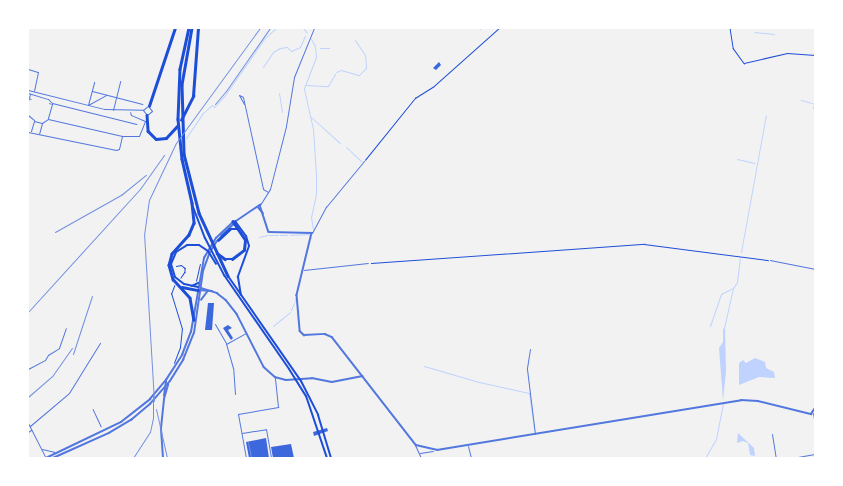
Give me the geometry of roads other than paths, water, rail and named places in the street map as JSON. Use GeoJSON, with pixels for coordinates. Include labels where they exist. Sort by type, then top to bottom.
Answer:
{"type":"FeatureCollection","features":[{"type":"Feature","properties":{"kind":"highway"},"geometry":{"type":"LineString","coordinates":[[149,106],[175,28]]}},
{"type":"Feature","properties":{"kind":"highway"},"geometry":{"type":"LineString","coordinates":[[188,28],[179,76],[178,119],[181,152],[194,219],[191,231],[172,254],[169,262],[171,276],[176,285],[190,298],[194,320]]}},
{"type":"Feature","properties":{"kind":"highway"},"geometry":{"type":"LineString","coordinates":[[192,28],[183,75],[181,115],[184,148],[193,194],[212,246],[228,276],[301,381],[318,415],[331,458]]}},
{"type":"Feature","properties":{"kind":"highway"},"geometry":{"type":"LineString","coordinates":[[147,115],[150,135],[163,140],[172,133],[188,110],[194,90],[198,28]]}},
{"type":"Feature","properties":{"kind":"highway"},"geometry":{"type":"LineString","coordinates":[[192,203],[219,266]]}},
{"type":"Feature","properties":{"kind":"highway"},"geometry":{"type":"LineString","coordinates":[[212,246],[222,257],[236,258],[245,247],[245,240],[235,222]]}},
{"type":"Feature","properties":{"kind":"highway"},"geometry":{"type":"LineString","coordinates":[[235,222],[246,236],[249,246],[238,277],[242,298]]}},
{"type":"Feature","properties":{"kind":"highway"},"geometry":{"type":"LineString","coordinates":[[216,241],[230,229],[239,231]]}},
{"type":"Feature","properties":{"kind":"highway"},"geometry":{"type":"LineString","coordinates":[[200,289],[178,280],[172,271],[173,258],[181,248],[190,244],[201,246],[219,266],[298,382],[313,416],[327,458]]}},
{"type":"Feature","properties":{"kind":"highway"},"geometry":{"type":"LineString","coordinates":[[191,286],[198,283]]}},
{"type":"Feature","properties":{"kind":"highway"},"geometry":{"type":"LineString","coordinates":[[176,285],[200,289]]}},
{"type":"Feature","properties":{"kind":"street"},"geometry":{"type":"LineString","coordinates":[[200,304],[200,289],[198,283],[207,255],[216,241],[235,222],[259,206],[269,192],[286,126],[294,77],[314,28]]}},
{"type":"Feature","properties":{"kind":"street"},"geometry":{"type":"LineString","coordinates":[[28,69],[38,72],[34,91]]}},
{"type":"Feature","properties":{"kind":"street"},"geometry":{"type":"LineString","coordinates":[[112,111],[120,81]]}},
{"type":"Feature","properties":{"kind":"street"},"geometry":{"type":"LineString","coordinates":[[88,105],[94,82]]}},
{"type":"Feature","properties":{"kind":"street"},"geometry":{"type":"LineString","coordinates":[[28,90],[112,111],[143,110],[149,106],[152,111],[147,115],[143,110]]}},
{"type":"Feature","properties":{"kind":"street"},"geometry":{"type":"LineString","coordinates":[[92,91],[142,104]]}},
{"type":"Feature","properties":{"kind":"street"},"geometry":{"type":"LineString","coordinates":[[28,101],[29,94],[48,99],[52,103],[136,124]]}},
{"type":"Feature","properties":{"kind":"street"},"geometry":{"type":"LineString","coordinates":[[88,105],[106,95]]}},
{"type":"Feature","properties":{"kind":"street"},"geometry":{"type":"LineString","coordinates":[[39,134],[42,123],[48,119],[52,103]]}},
{"type":"Feature","properties":{"kind":"street"},"geometry":{"type":"LineString","coordinates":[[244,104],[264,189],[269,192]]}},
{"type":"Feature","properties":{"kind":"street"},"geometry":{"type":"LineString","coordinates":[[48,119],[122,136],[140,136],[145,123],[144,119],[131,116],[130,111]]}},
{"type":"Feature","properties":{"kind":"street"},"geometry":{"type":"LineString","coordinates":[[28,115],[34,121],[42,123]]}},
{"type":"Feature","properties":{"kind":"street"},"geometry":{"type":"LineString","coordinates":[[31,132],[34,121]]}},
{"type":"Feature","properties":{"kind":"street"},"geometry":{"type":"LineString","coordinates":[[28,132],[116,150],[119,149],[122,136]]}},
{"type":"Feature","properties":{"kind":"street"},"geometry":{"type":"LineString","coordinates":[[364,161],[326,207],[312,234],[297,297],[300,308],[300,331],[306,335],[326,334],[332,337],[414,445],[421,458]]}},
{"type":"Feature","properties":{"kind":"street"},"geometry":{"type":"LineString","coordinates":[[259,206],[263,213],[269,232],[312,234]]}},
{"type":"Feature","properties":{"kind":"street"},"geometry":{"type":"LineString","coordinates":[[28,423],[46,458],[55,452],[122,422],[151,399],[166,380],[185,349],[194,320],[207,255]]}},
{"type":"Feature","properties":{"kind":"street"},"geometry":{"type":"LineString","coordinates":[[200,289],[212,291],[230,304],[264,367],[275,377],[291,380],[304,378],[334,382],[362,376]]}},
{"type":"Feature","properties":{"kind":"street"},"geometry":{"type":"LineString","coordinates":[[200,289],[207,292]]}},
{"type":"Feature","properties":{"kind":"street"},"geometry":{"type":"LineString","coordinates":[[163,458],[162,443],[164,399],[170,381],[191,342],[203,294],[212,291]]}},
{"type":"Feature","properties":{"kind":"street"},"geometry":{"type":"LineString","coordinates":[[215,324],[228,348],[234,374],[235,394]]}},
{"type":"Feature","properties":{"kind":"street"},"geometry":{"type":"LineString","coordinates":[[28,369],[59,348],[66,328]]}},
{"type":"Feature","properties":{"kind":"street"},"geometry":{"type":"LineString","coordinates":[[226,344],[246,333]]}},
{"type":"Feature","properties":{"kind":"street"},"geometry":{"type":"LineString","coordinates":[[30,426],[69,393],[100,343]]}},
{"type":"Feature","properties":{"kind":"street"},"geometry":{"type":"LineString","coordinates":[[530,349],[527,370],[535,434]]}},
{"type":"Feature","properties":{"kind":"street"},"geometry":{"type":"LineString","coordinates":[[246,458],[238,414],[278,407],[274,384],[275,377]]}},
{"type":"Feature","properties":{"kind":"street"},"geometry":{"type":"LineString","coordinates":[[164,399],[166,380]]}},
{"type":"Feature","properties":{"kind":"street"},"geometry":{"type":"LineString","coordinates":[[53,457],[123,425],[151,403],[170,381]]}},
{"type":"Feature","properties":{"kind":"street"},"geometry":{"type":"LineString","coordinates":[[419,453],[748,400],[814,414]]}},
{"type":"Feature","properties":{"kind":"street"},"geometry":{"type":"LineString","coordinates":[[815,408],[815,424]]}},
{"type":"Feature","properties":{"kind":"street"},"geometry":{"type":"LineString","coordinates":[[242,433],[266,429],[271,458]]}},
{"type":"Feature","properties":{"kind":"street"},"geometry":{"type":"LineString","coordinates":[[28,432],[32,430]]}},
{"type":"Feature","properties":{"kind":"street"},"geometry":{"type":"LineString","coordinates":[[772,434],[776,458]]}},
{"type":"Feature","properties":{"kind":"street"},"geometry":{"type":"LineString","coordinates":[[414,445],[433,450]]}},
{"type":"Feature","properties":{"kind":"street"},"geometry":{"type":"LineString","coordinates":[[468,445],[471,458]]}},
{"type":"Feature","properties":{"kind":"street"},"geometry":{"type":"LineString","coordinates":[[42,448],[55,452]]}},
{"type":"Feature","properties":{"kind":"street"},"geometry":{"type":"LineString","coordinates":[[792,458],[815,454]]}},
{"type":"Feature","properties":{"kind":"lane"},"geometry":{"type":"LineString","coordinates":[[770,260],[815,269]]}},
{"type":"Feature","properties":{"kind":"lane"},"geometry":{"type":"LineString","coordinates":[[304,270],[368,263]]}},
{"type":"Feature","properties":{"kind":"lane"},"geometry":{"type":"LineString","coordinates":[[93,409],[101,426]]}},
{"type":"Feature","properties":{"kind":"water"},"geometry":{"type":"Polygon","coordinates":[[[725,328],[726,371],[723,401],[719,348],[723,342],[723,329],[725,328]]]}},
{"type":"Feature","properties":{"kind":"water"},"geometry":{"type":"Polygon","coordinates":[[[755,358],[765,362],[766,368],[774,372],[775,378],[759,377],[739,385],[739,363],[743,360],[746,363],[755,358]]]}},
{"type":"Feature","properties":{"kind":"water"},"geometry":{"type":"Polygon","coordinates":[[[738,433],[754,448],[755,456],[750,455],[748,443],[743,441],[737,443],[738,433]]]}},
{"type":"Feature","properties":{"kind":"waterway"},"geometry":{"type":"LineString","coordinates":[[186,138],[203,113],[212,105],[214,107],[225,95],[264,39],[276,28]]}},
{"type":"Feature","properties":{"kind":"waterway"},"geometry":{"type":"LineString","coordinates":[[303,28],[307,33]]}},
{"type":"Feature","properties":{"kind":"waterway"},"geometry":{"type":"LineString","coordinates":[[754,32],[774,34]]}},
{"type":"Feature","properties":{"kind":"waterway"},"geometry":{"type":"LineString","coordinates":[[263,67],[273,52],[280,48],[287,47],[291,51],[300,47],[305,36]]}},
{"type":"Feature","properties":{"kind":"waterway"},"geometry":{"type":"LineString","coordinates":[[311,39],[315,46],[316,57],[304,89],[313,129],[316,176],[316,194],[311,217],[313,229]]}},
{"type":"Feature","properties":{"kind":"waterway"},"geometry":{"type":"LineString","coordinates":[[336,72],[341,70],[359,75],[366,68],[365,55],[355,40]]}},
{"type":"Feature","properties":{"kind":"waterway"},"geometry":{"type":"LineString","coordinates":[[320,48],[329,48]]}},
{"type":"Feature","properties":{"kind":"waterway"},"geometry":{"type":"LineString","coordinates":[[306,85],[328,86],[335,74]]}},
{"type":"Feature","properties":{"kind":"waterway"},"geometry":{"type":"LineString","coordinates":[[279,93],[282,112]]}},
{"type":"Feature","properties":{"kind":"waterway"},"geometry":{"type":"LineString","coordinates":[[801,100],[815,104]]}},
{"type":"Feature","properties":{"kind":"waterway"},"geometry":{"type":"LineString","coordinates":[[813,108],[815,102]]}},
{"type":"Feature","properties":{"kind":"waterway"},"geometry":{"type":"LineString","coordinates":[[741,252],[766,115]]}},
{"type":"Feature","properties":{"kind":"waterway"},"geometry":{"type":"LineString","coordinates":[[311,117],[340,143]]}},
{"type":"Feature","properties":{"kind":"waterway"},"geometry":{"type":"LineString","coordinates":[[346,147],[361,161]]}},
{"type":"Feature","properties":{"kind":"waterway"},"geometry":{"type":"LineString","coordinates":[[737,159],[755,163]]}},
{"type":"Feature","properties":{"kind":"waterway"},"geometry":{"type":"LineString","coordinates":[[290,235],[308,234],[311,238]]}},
{"type":"Feature","properties":{"kind":"waterway"},"geometry":{"type":"LineString","coordinates":[[259,237],[268,235]]}},
{"type":"Feature","properties":{"kind":"waterway"},"geometry":{"type":"LineString","coordinates":[[269,235],[278,235]]}},
{"type":"Feature","properties":{"kind":"waterway"},"geometry":{"type":"LineString","coordinates":[[280,235],[287,235]]}},
{"type":"Feature","properties":{"kind":"waterway"},"geometry":{"type":"LineString","coordinates":[[306,254],[308,247]]}},
{"type":"Feature","properties":{"kind":"waterway"},"geometry":{"type":"LineString","coordinates":[[301,275],[305,256]]}},
{"type":"Feature","properties":{"kind":"waterway"},"geometry":{"type":"LineString","coordinates":[[710,326],[721,294],[733,288],[737,282],[740,258]]}},
{"type":"Feature","properties":{"kind":"waterway"},"geometry":{"type":"LineString","coordinates":[[298,286],[300,281]]}},
{"type":"Feature","properties":{"kind":"waterway"},"geometry":{"type":"LineString","coordinates":[[297,292],[298,288]]}},
{"type":"Feature","properties":{"kind":"waterway"},"geometry":{"type":"LineString","coordinates":[[724,328],[733,288]]}},
{"type":"Feature","properties":{"kind":"waterway"},"geometry":{"type":"LineString","coordinates":[[295,301],[296,297]]}},
{"type":"Feature","properties":{"kind":"waterway"},"geometry":{"type":"LineString","coordinates":[[291,310],[294,303]]}},
{"type":"Feature","properties":{"kind":"waterway"},"geometry":{"type":"LineString","coordinates":[[273,326],[290,312]]}},
{"type":"Feature","properties":{"kind":"waterway"},"geometry":{"type":"LineString","coordinates":[[424,366],[479,382],[529,393],[534,430]]}},
{"type":"Feature","properties":{"kind":"waterway"},"geometry":{"type":"LineString","coordinates":[[705,458],[716,439],[723,404]]}},
{"type":"Feature","properties":{"kind":"railway"},"geometry":{"type":"LineString","coordinates":[[154,401],[144,235],[149,200],[176,143],[260,28]]}},
{"type":"Feature","properties":{"kind":"railway"},"geometry":{"type":"LineString","coordinates":[[215,104],[226,91],[270,28]]}},
{"type":"Feature","properties":{"kind":"railway"},"geometry":{"type":"LineString","coordinates":[[28,312],[140,189],[164,155]]}},
{"type":"Feature","properties":{"kind":"railway"},"geometry":{"type":"LineString","coordinates":[[55,232],[121,195],[146,175]]}},
{"type":"Feature","properties":{"kind":"railway"},"geometry":{"type":"LineString","coordinates":[[73,354],[92,296]]}},
{"type":"Feature","properties":{"kind":"railway"},"geometry":{"type":"LineString","coordinates":[[28,397],[53,375],[72,348]]}},
{"type":"Feature","properties":{"kind":"railway"},"geometry":{"type":"LineString","coordinates":[[133,458],[150,432],[153,418],[153,396]]}},
{"type":"Feature","properties":{"kind":"railway"},"geometry":{"type":"LineString","coordinates":[[156,409],[167,458]]}},
{"type":"Feature","properties":{"kind":"railway"},"geometry":{"type":"LineString","coordinates":[[248,442],[251,458]]}}]}
